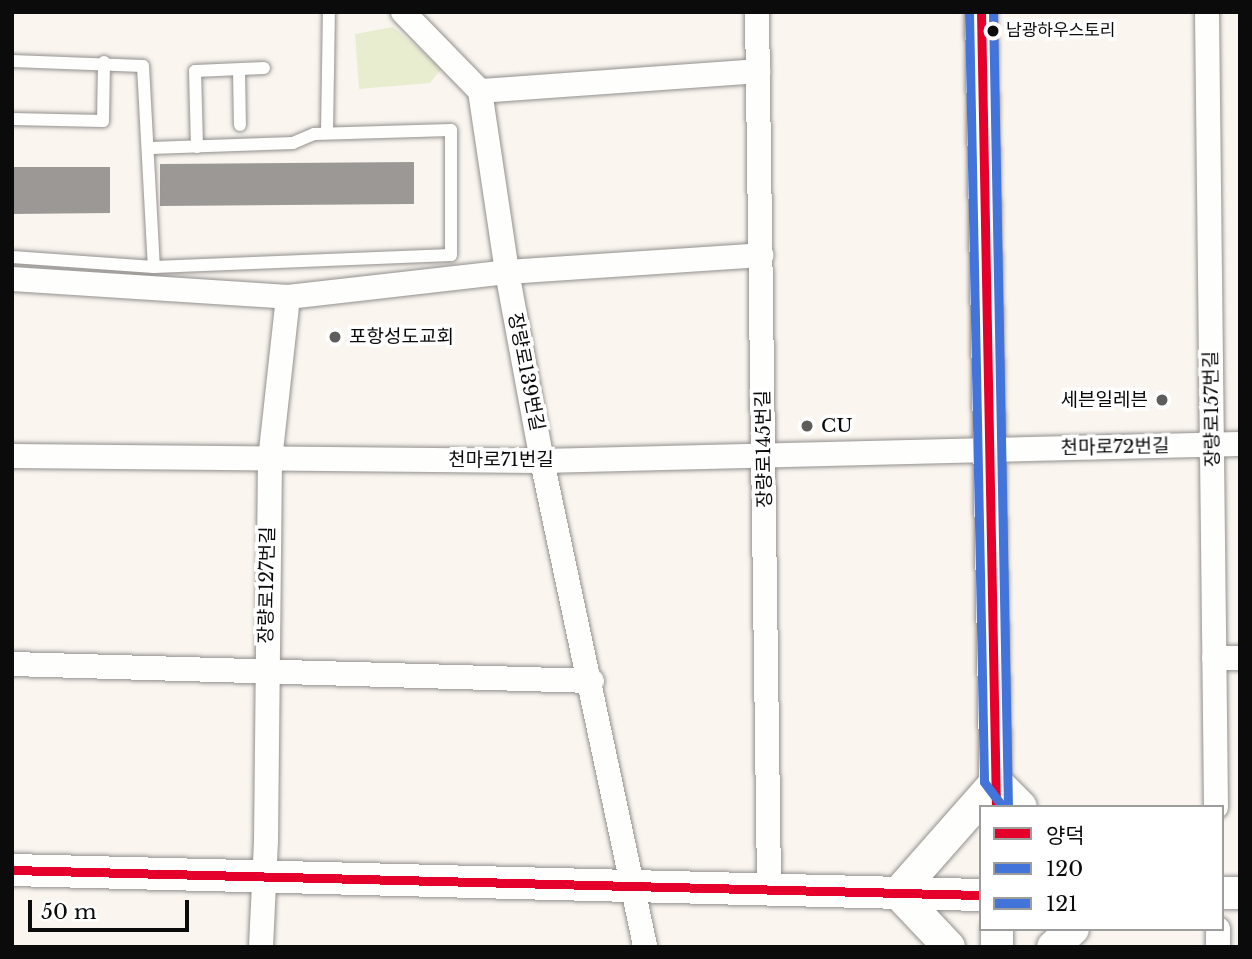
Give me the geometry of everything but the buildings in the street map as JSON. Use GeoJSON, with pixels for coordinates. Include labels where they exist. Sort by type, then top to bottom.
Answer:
{"type":"FeatureCollection","features":[{"type":"Feature","properties":{"kind":"street"},"geometry":{"type":"LineString","coordinates":[[403,12],[480,91],[758,71]]}},
{"type":"Feature","properties":{"kind":"street","name":"장량로145번길"},"geometry":{"type":"LineString","coordinates":[[757,12],[769,886]]}},
{"type":"Feature","properties":{"kind":"street"},"geometry":{"type":"LineString","coordinates":[[981,12],[996,795],[1017,805]]}},
{"type":"Feature","properties":{"kind":"street","name":"장량로157번길"},"geometry":{"type":"LineString","coordinates":[[1207,12],[1216,805]]}},
{"type":"Feature","properties":{"kind":"street","name":"장량로139번길"},"geometry":{"type":"LineString","coordinates":[[480,91],[507,272],[542,461],[592,681],[645,947]]}},
{"type":"Feature","properties":{"kind":"street"},"geometry":{"type":"LineString","coordinates":[[12,279],[289,297],[507,272],[761,255]]}},
{"type":"Feature","properties":{"kind":"street","name":"장량로127번길"},"geometry":{"type":"LineString","coordinates":[[261,947],[270,460],[289,297]]}},
{"type":"Feature","properties":{"kind":"street","name":"천마로72번길"},"geometry":{"type":"LineString","coordinates":[[990,450],[1240,444]]}},
{"type":"Feature","properties":{"kind":"street","name":"천마로71번길"},"geometry":{"type":"LineString","coordinates":[[12,456],[542,461],[990,450]]}},
{"type":"Feature","properties":{"kind":"street"},"geometry":{"type":"LineString","coordinates":[[1214,659],[1240,658]]}},
{"type":"Feature","properties":{"kind":"street"},"geometry":{"type":"LineString","coordinates":[[12,664],[265,669],[592,681]]}},
{"type":"Feature","properties":{"kind":"street"},"geometry":{"type":"LineString","coordinates":[[898,893],[979,812]]}},
{"type":"Feature","properties":{"kind":"street"},"geometry":{"type":"LineString","coordinates":[[12,870],[263,873],[769,886],[979,895]]}},
{"type":"Feature","properties":{"kind":"street"},"geometry":{"type":"LineString","coordinates":[[898,893],[949,947]]}},
{"type":"Feature","properties":{"kind":"street"},"geometry":{"type":"LineString","coordinates":[[1053,947],[1071,931]]}},
{"type":"Feature","properties":{"kind":"lane"},"geometry":{"type":"LineString","coordinates":[[327,134],[329,12]]}},
{"type":"Feature","properties":{"kind":"lane"},"geometry":{"type":"LineString","coordinates":[[12,61],[104,62],[143,66],[151,148],[154,267]]}},
{"type":"Feature","properties":{"kind":"lane"},"geometry":{"type":"LineString","coordinates":[[12,119],[103,121],[104,62]]}},
{"type":"Feature","properties":{"kind":"lane"},"geometry":{"type":"LineString","coordinates":[[197,147],[195,71],[264,68]]}},
{"type":"Feature","properties":{"kind":"lane"},"geometry":{"type":"LineString","coordinates":[[239,69],[240,125]]}},
{"type":"Feature","properties":{"kind":"lane"},"geometry":{"type":"LineString","coordinates":[[12,257],[154,267],[450,255],[451,130],[327,134],[293,144],[151,148]]}},
{"type":"Feature","properties":{"kind":"green space"},"geometry":{"type":"Polygon","coordinates":[[[393,27],[442,68],[430,83],[359,89],[355,34],[393,27]]]}},
{"type":"Feature","properties":{"kind":"transit line","name":"120"},"geometry":{"type":"LineString","coordinates":[[969,12],[984,782],[1001,805]]}},
{"type":"Feature","properties":{"kind":"transit line","name":"양덕"},"geometry":{"type":"LineString","coordinates":[[981,12],[996,805]]}},
{"type":"Feature","properties":{"kind":"transit line","name":"121"},"geometry":{"type":"LineString","coordinates":[[993,12],[1008,805]]}},
{"type":"Feature","properties":{"kind":"transit line","name":"양덕"},"geometry":{"type":"LineString","coordinates":[[12,870],[979,895]]}},
{"type":"Feature","properties":{"kind":"place","name":"남광하우스토리"},"geometry":{"type":"Point","coordinates":[993,31]}},
{"type":"Feature","properties":{"kind":"place","name":"포항성도교회"},"geometry":{"type":"Point","coordinates":[335,337]}},
{"type":"Feature","properties":{"kind":"place","name":"세븐일레븐"},"geometry":{"type":"Point","coordinates":[1162,400]}},
{"type":"Feature","properties":{"kind":"place","name":"CU"},"geometry":{"type":"Point","coordinates":[807,426]}}]}
